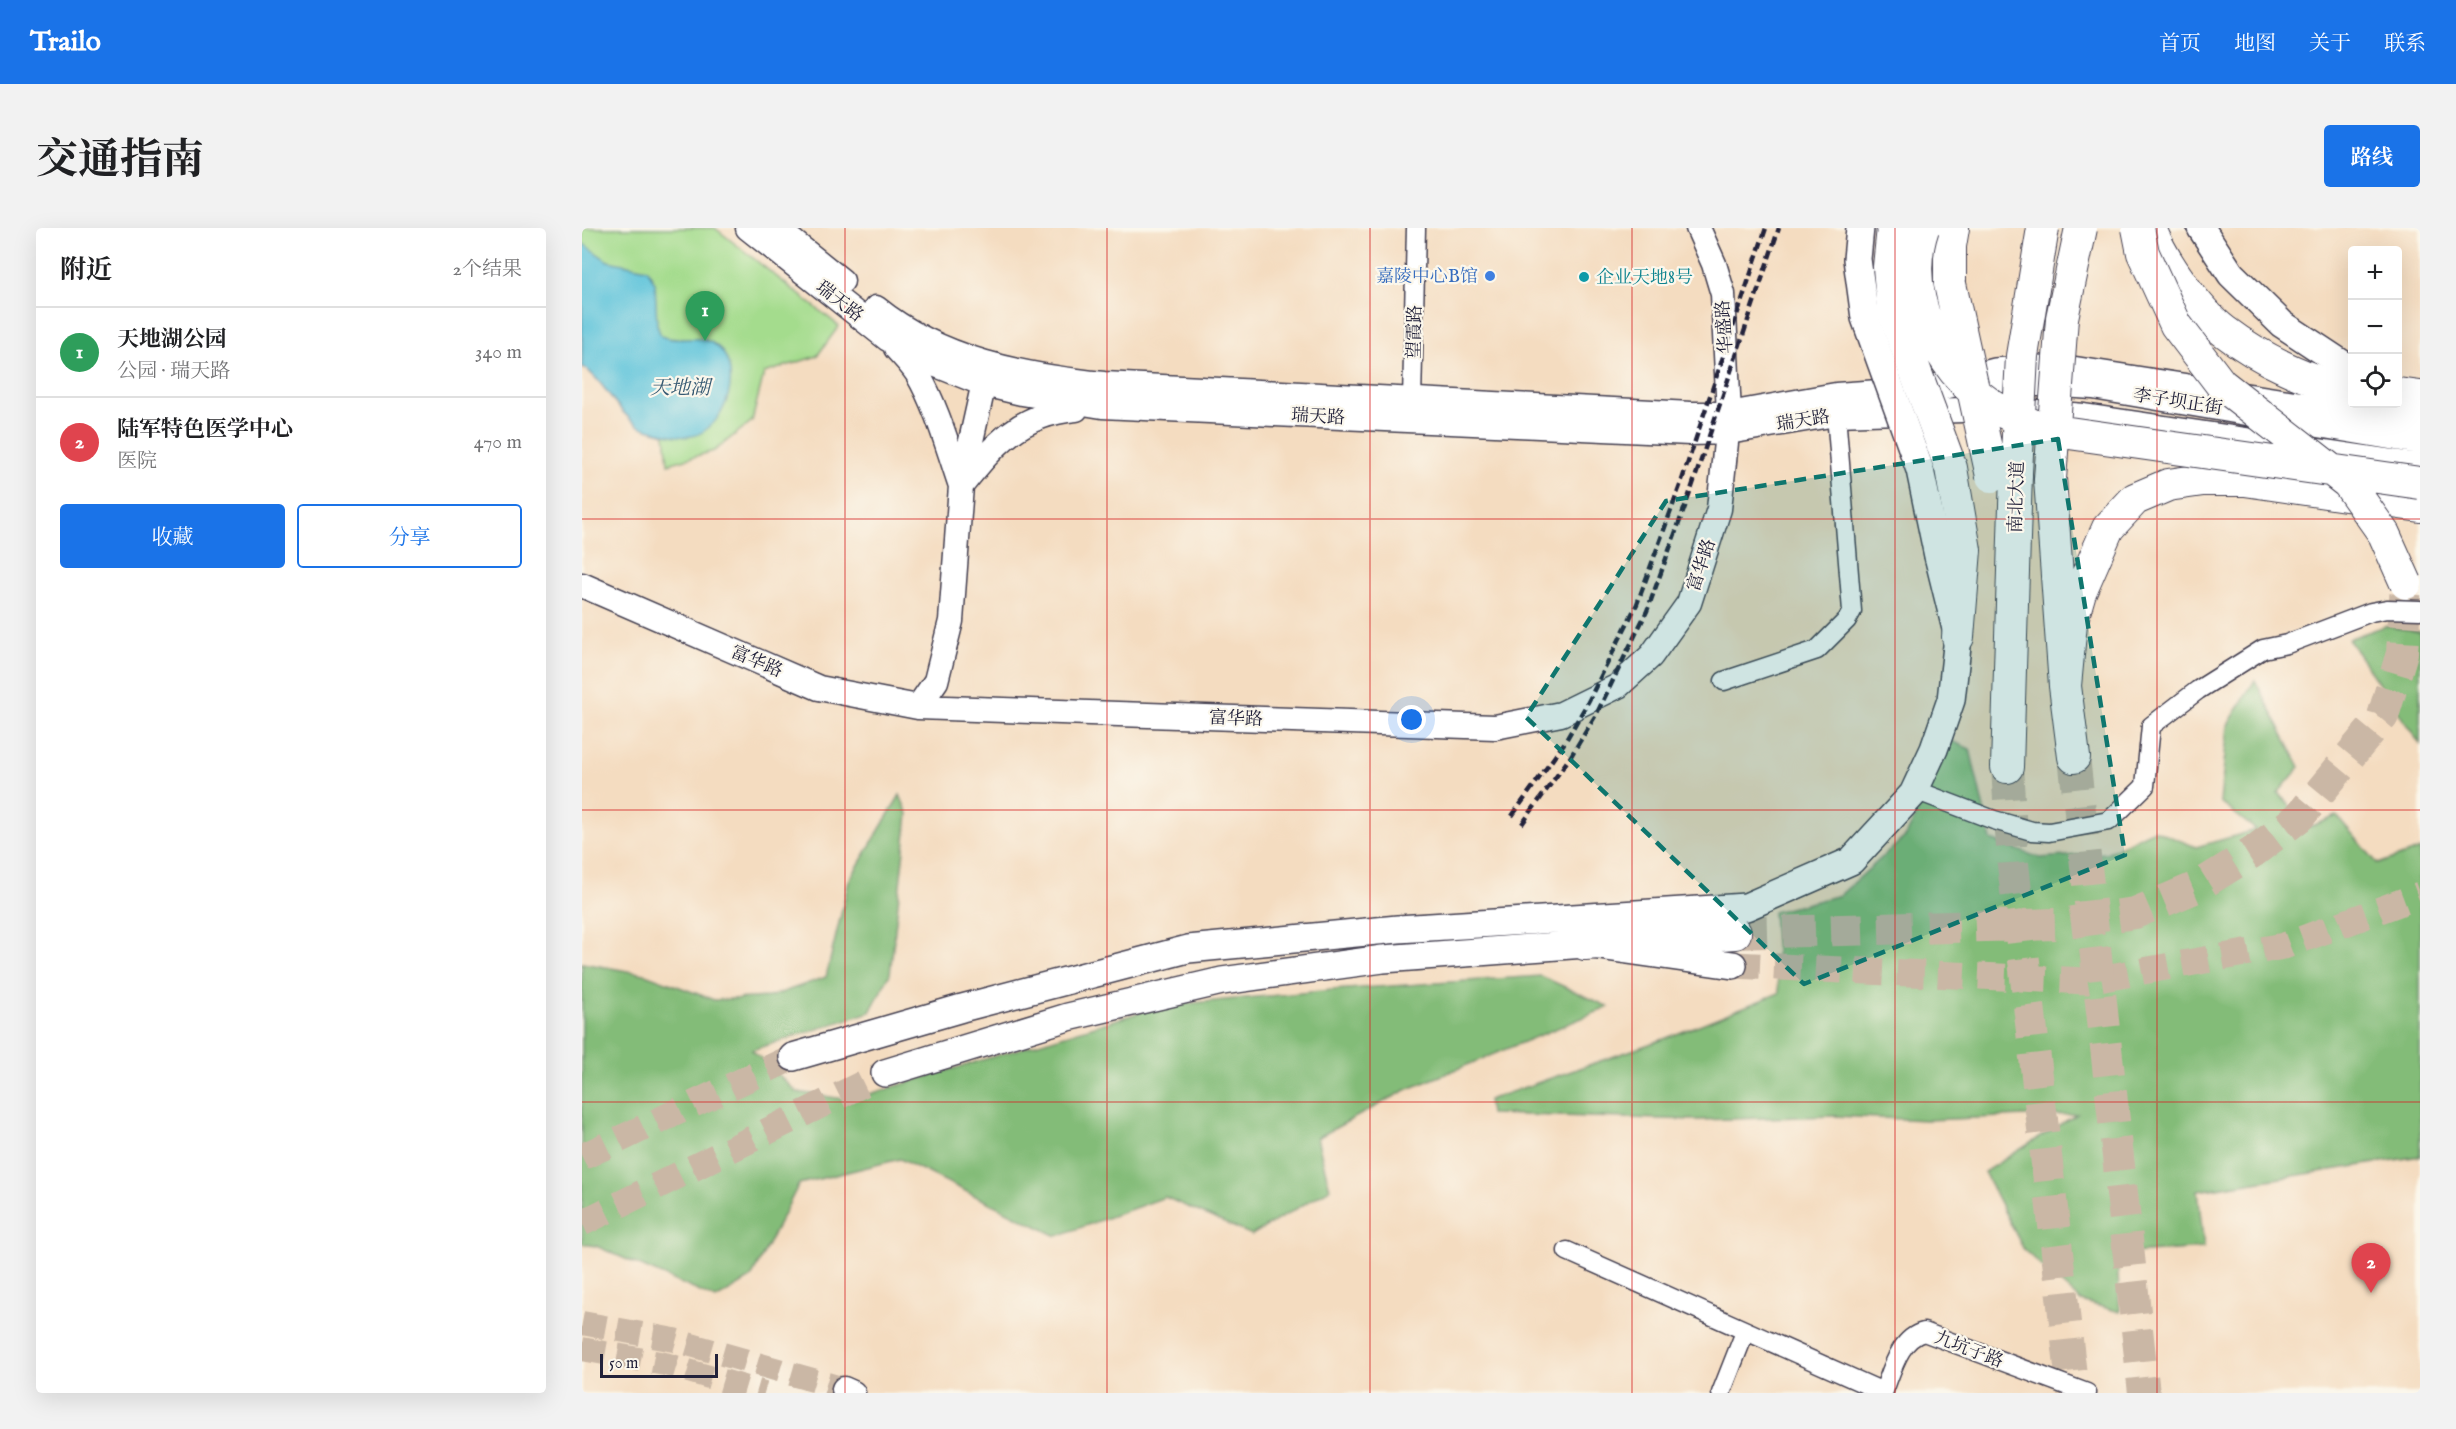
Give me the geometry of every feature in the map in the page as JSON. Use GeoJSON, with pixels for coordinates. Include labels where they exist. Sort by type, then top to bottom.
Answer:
{"type":"FeatureCollection","features":[{"type":"Feature","properties":{"kind":"highway"},"geometry":{"type":"LineString","coordinates":[[1893,228],[1889,267],[1893,311],[1951,468],[1952,553],[1958,637]]}},
{"type":"Feature","properties":{"kind":"highway"},"geometry":{"type":"LineString","coordinates":[[1923,228],[1916,279],[1926,324],[1955,371],[1992,405],[2041,429],[2420,483]]}},
{"type":"Feature","properties":{"kind":"highway"},"geometry":{"type":"LineString","coordinates":[[1953,228],[1950,246],[1950,284],[2004,474],[2013,629],[2007,767]]}},
{"type":"Feature","properties":{"kind":"highway","name":"南北大道"},"geometry":{"type":"LineString","coordinates":[[2004,474],[2043,228]]}},
{"type":"Feature","properties":{"kind":"highway","name":"南北大道"},"geometry":{"type":"LineString","coordinates":[[2074,757],[2065,686],[2050,479],[2062,318],[2081,228]]}},
{"type":"Feature","properties":{"kind":"highway"},"geometry":{"type":"LineString","coordinates":[[2138,228],[2142,253],[2176,325],[2221,384],[2348,483],[2384,534],[2413,596]]}},
{"type":"Feature","properties":{"kind":"highway"},"geometry":{"type":"LineString","coordinates":[[2150,228],[2155,241],[2187,290],[2223,330],[2273,362],[2335,386],[2348,388]]}},
{"type":"Feature","properties":{"kind":"highway"},"geometry":{"type":"LineString","coordinates":[[2402,395],[2420,397]]}},
{"type":"Feature","properties":{"kind":"highway"},"geometry":{"type":"LineString","coordinates":[[2065,686],[2071,623],[2080,592],[2108,528],[2135,499],[2168,486],[2203,480],[2245,480],[2420,506]]}},
{"type":"Feature","properties":{"kind":"highway"},"geometry":{"type":"LineString","coordinates":[[1585,944],[1735,933]]}},
{"type":"Feature","properties":{"kind":"main road","name":"华盛路"},"geometry":{"type":"LineString","coordinates":[[1698,228],[1714,264],[1723,294],[1729,423]]}},
{"type":"Feature","properties":{"kind":"main road"},"geometry":{"type":"LineString","coordinates":[[1860,228],[1857,259],[1865,318],[1952,553]]}},
{"type":"Feature","properties":{"kind":"main road"},"geometry":{"type":"LineString","coordinates":[[2201,228],[2231,274],[2282,324],[2348,367]]}},
{"type":"Feature","properties":{"kind":"main road","name":"瑞天路"},"geometry":{"type":"LineString","coordinates":[[765,231],[896,325],[943,348],[1022,393],[1102,406],[1678,433],[1729,423],[1836,394],[1937,399]]}},
{"type":"Feature","properties":{"kind":"main road","name":"瑞天路"},"geometry":{"type":"LineString","coordinates":[[765,231],[888,339],[934,364],[986,374],[1020,373],[1104,384],[1691,414],[1729,423],[1836,414],[1937,399]]}},
{"type":"Feature","properties":{"kind":"main road"},"geometry":{"type":"LineString","coordinates":[[888,339],[916,372],[927,393],[961,486]]}},
{"type":"Feature","properties":{"kind":"main road"},"geometry":{"type":"LineString","coordinates":[[1937,399],[1995,372],[2035,369],[2072,370],[2420,424]]}},
{"type":"Feature","properties":{"kind":"main road"},"geometry":{"type":"LineString","coordinates":[[918,707],[936,681],[951,621],[961,486],[986,374]]}},
{"type":"Feature","properties":{"kind":"main road"},"geometry":{"type":"LineString","coordinates":[[2402,382],[2420,387]]}},
{"type":"Feature","properties":{"kind":"main road","name":"李子坝正街"},"geometry":{"type":"LineString","coordinates":[[1937,399],[2047,384],[2093,387],[2420,442]]}},
{"type":"Feature","properties":{"kind":"main road","name":"李子坝正街"},"geometry":{"type":"LineString","coordinates":[[1937,399],[1992,409],[2084,416],[2420,466]]}},
{"type":"Feature","properties":{"kind":"main road"},"geometry":{"type":"LineString","coordinates":[[961,486],[995,445],[1026,421],[1045,414],[1102,406]]}},
{"type":"Feature","properties":{"kind":"main road","name":"富华路"},"geometry":{"type":"LineString","coordinates":[[582,585],[819,687],[918,707],[1495,727],[1561,714],[1618,686],[1651,656],[1689,603],[1719,509],[1729,423]]}},
{"type":"Feature","properties":{"kind":"main road"},"geometry":{"type":"LineString","coordinates":[[793,1057],[962,1008],[1188,949],[1398,928],[1746,907],[1851,861],[1915,790],[1934,748],[1951,700],[1958,637]]}},
{"type":"Feature","properties":{"kind":"main road"},"geometry":{"type":"LineString","coordinates":[[885,1073],[1068,1017],[1222,981],[1383,960],[1585,944],[1733,965]]}},
{"type":"Feature","properties":{"kind":"street","name":"望霞路"},"geometry":{"type":"LineString","coordinates":[[1412,400],[1416,228]]}},
{"type":"Feature","properties":{"kind":"street"},"geometry":{"type":"LineString","coordinates":[[1724,681],[1817,650],[1847,620],[1852,611],[1836,414]]}},
{"type":"Feature","properties":{"kind":"street"},"geometry":{"type":"LineString","coordinates":[[1915,790],[1994,820],[2032,831],[2049,832],[2109,821],[2145,786],[2151,726],[2198,690],[2263,649],[2287,644],[2371,612],[2387,609],[2413,596]]}},
{"type":"Feature","properties":{"kind":"street"},"geometry":{"type":"LineString","coordinates":[[1567,1251],[1883,1392]]}},
{"type":"Feature","properties":{"kind":"street"},"geometry":{"type":"LineString","coordinates":[[1721,1393],[1746,1332]]}},
{"type":"Feature","properties":{"kind":"street","name":"九坑子路"},"geometry":{"type":"LineString","coordinates":[[1883,1392],[1905,1342],[1914,1334],[1924,1332],[2087,1393]]}},
{"type":"Feature","properties":{"kind":"highlighted area"},"geometry":{"type":"Polygon","coordinates":[[[2058,439],[2125,855],[1804,984],[1526,717],[1666,501],[2058,439]]]}},
{"type":"Feature","properties":{"kind":"green space"},"geometry":{"type":"Polygon","coordinates":[[[582,228],[715,228],[839,326],[817,356],[764,373],[752,421],[714,451],[668,464],[665,434],[644,428],[630,419],[597,379],[582,366],[582,228]]]}},
{"type":"Feature","properties":{"kind":"green space"},"geometry":{"type":"Polygon","coordinates":[[[2385,626],[2420,632],[2420,744],[2348,639],[2385,626]]]}},
{"type":"Feature","properties":{"kind":"green space"},"geometry":{"type":"Polygon","coordinates":[[[2255,680],[2300,767],[2278,793],[2309,827],[2337,816],[2378,864],[2420,849],[2420,1156],[2198,1191],[2204,1248],[2117,1254],[2120,1312],[2081,1301],[2024,1250],[1984,1172],[2077,1114],[1927,1120],[1834,1116],[1697,1120],[1490,1114],[1488,1100],[1664,1039],[1779,993],[1773,912],[1840,895],[1906,836],[1952,741],[1970,749],[1991,840],[2040,858],[2106,853],[2154,830],[2196,847],[2256,830],[2220,802],[2228,725],[2255,680]]]}},
{"type":"Feature","properties":{"kind":"green space"},"geometry":{"type":"Polygon","coordinates":[[[900,795],[908,814],[890,974],[870,1012],[752,1050],[797,1092],[850,1100],[1161,1006],[1332,990],[1541,976],[1609,1007],[1406,1090],[1317,1138],[1330,1189],[1252,1235],[1165,1197],[1057,1236],[900,1159],[799,1184],[751,1278],[716,1299],[596,1246],[582,1244],[582,963],[645,974],[714,1000],[769,997],[826,977],[849,881],[900,795]]]}},
{"type":"Feature","properties":{"kind":"water","name":"天地湖"},"geometry":{"type":"Polygon","coordinates":[[[582,243],[608,261],[647,269],[655,283],[657,325],[661,336],[708,341],[724,354],[729,366],[728,395],[715,422],[704,431],[692,436],[680,436],[640,426],[623,412],[597,379],[582,366],[582,243]]]}},
{"type":"Feature","properties":{"kind":"tunnel"},"geometry":{"type":"LineString","coordinates":[[1735,933],[2059,924],[2135,913],[2197,887],[2253,852],[2299,817],[2383,716],[2402,653],[2406,583]]}},
{"type":"Feature","properties":{"kind":"tunnel"},"geometry":{"type":"LineString","coordinates":[[2074,757],[2144,1393]]}},
{"type":"Feature","properties":{"kind":"tunnel"},"geometry":{"type":"LineString","coordinates":[[2007,767],[2013,864],[2073,1393]]}},
{"type":"Feature","properties":{"kind":"tunnel"},"geometry":{"type":"LineString","coordinates":[[1733,965],[2087,981],[2284,946],[2420,895]]}},
{"type":"Feature","properties":{"kind":"tunnel"},"geometry":{"type":"LineString","coordinates":[[582,1157],[793,1057]]}},
{"type":"Feature","properties":{"kind":"tunnel"},"geometry":{"type":"LineString","coordinates":[[582,1223],[885,1073]]}},
{"type":"Feature","properties":{"kind":"tunnel"},"geometry":{"type":"LineString","coordinates":[[582,1323],[674,1340],[844,1389]]}},
{"type":"Feature","properties":{"kind":"tunnel"},"geometry":{"type":"LineString","coordinates":[[582,1349],[665,1364],[764,1393]]}},
{"type":"Feature","properties":{"kind":"railway"},"geometry":{"type":"LineString","coordinates":[[1512,816],[1565,742],[1588,702],[1637,604],[1681,483],[1766,228]]}},
{"type":"Feature","properties":{"kind":"railway"},"geometry":{"type":"LineString","coordinates":[[1522,824],[1571,756],[1597,713],[1647,611],[1691,490],[1779,228]]}},
{"type":"Feature","properties":{"kind":"place","name":"嘉陵中心B馆"},"geometry":{"type":"Point","coordinates":[1490,276]}},
{"type":"Feature","properties":{"kind":"place","name":"企业天地8号"},"geometry":{"type":"Point","coordinates":[1584,277]}},
{"type":"Feature","properties":{"kind":"place","name":"天地湖公园"},"geometry":{"type":"Point","coordinates":[705,341]}},
{"type":"Feature","properties":{"kind":"place","name":"陆军特色医学中心"},"geometry":{"type":"Point","coordinates":[2371,1293]}}]}
